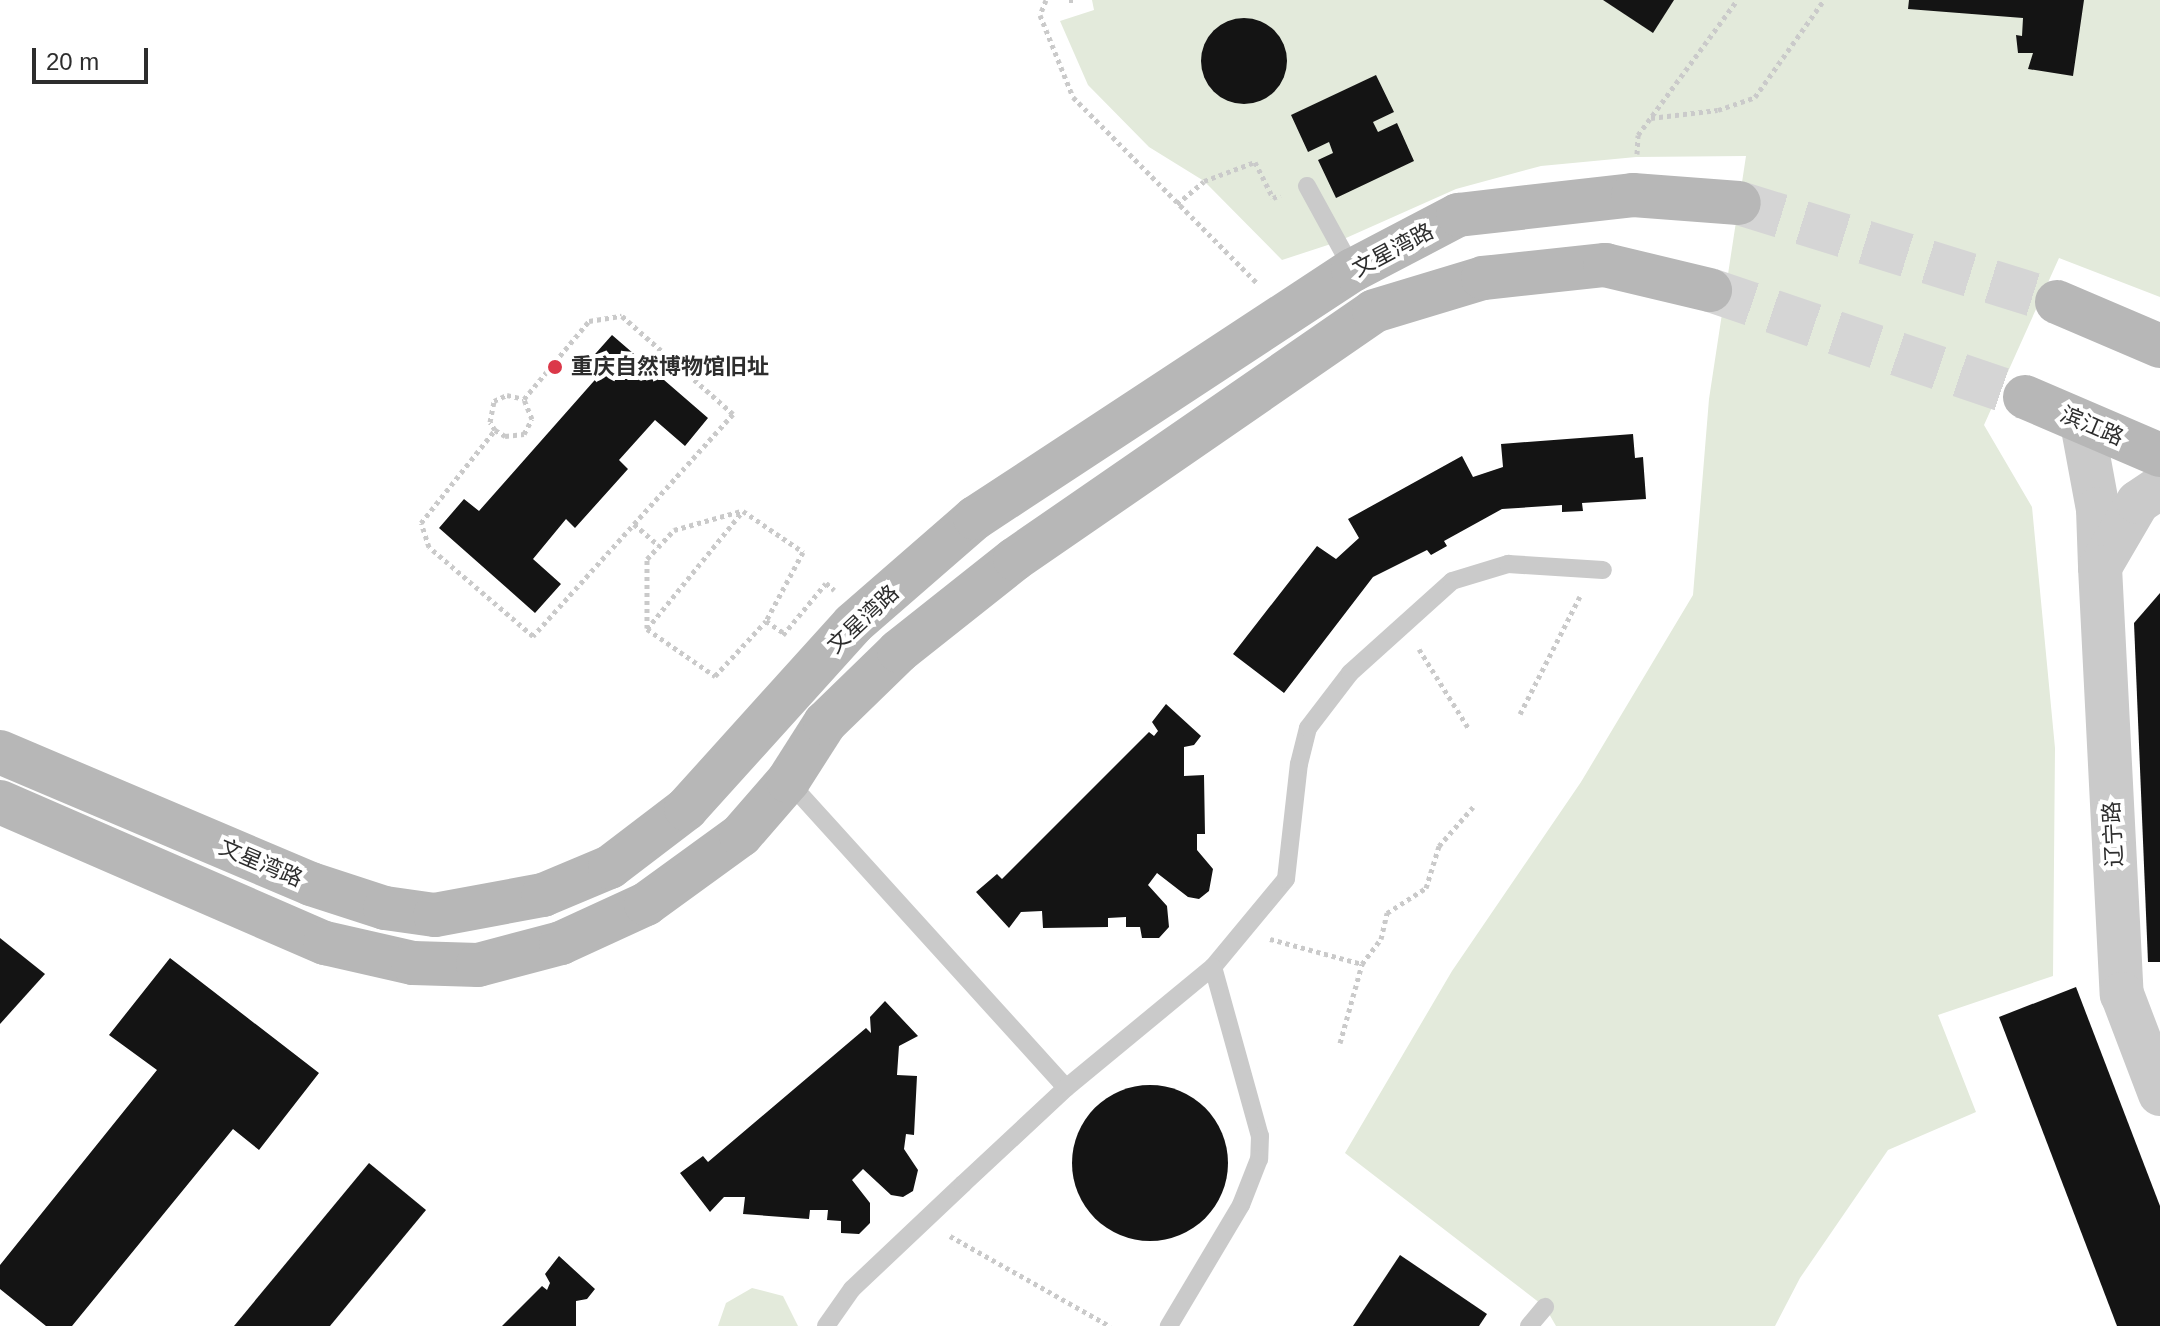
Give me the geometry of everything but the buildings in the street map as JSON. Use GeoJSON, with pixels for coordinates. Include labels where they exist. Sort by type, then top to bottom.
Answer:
{"type":"FeatureCollection","features":[{"type":"Feature","properties":{"kind":"main road","name":"文星湾路"},"geometry":{"type":"LineString","coordinates":[[0,752],[311,884],[385,908],[435,915],[543,895],[610,867],[686,809],[853,624],[975,518],[1353,270],[1458,215],[1633,195],[1739,203]]}},
{"type":"Feature","properties":{"kind":"main road","name":"文星湾路"},"geometry":{"type":"LineString","coordinates":[[0,802],[325,943],[413,963],[478,965],[561,943],[646,904],[741,835],[788,781],[825,723],[899,651],[1015,559],[1374,311],[1483,278],[1605,265],[1710,290]]}},
{"type":"Feature","properties":{"kind":"main road"},"geometry":{"type":"LineString","coordinates":[[2057,302],[2160,346]]}},
{"type":"Feature","properties":{"kind":"main road","name":"滨江路"},"geometry":{"type":"LineString","coordinates":[[2025,397],[2160,455]]}},
{"type":"Feature","properties":{"kind":"street","name":"辽宁路"},"geometry":{"type":"LineString","coordinates":[[2082,423],[2098,509],[2122,994],[2160,1094]]}},
{"type":"Feature","properties":{"kind":"street"},"geometry":{"type":"LineString","coordinates":[[2100,567],[2138,502],[2160,487]]}},
{"type":"Feature","properties":{"kind":"lane"},"geometry":{"type":"LineString","coordinates":[[1307,186],[1353,270]]}},
{"type":"Feature","properties":{"kind":"lane"},"geometry":{"type":"LineString","coordinates":[[826,1326],[852,1289],[1066,1088],[1213,967],[1286,879],[1299,764],[1308,728],[1350,673],[1402,622],[1452,581],[1508,564],[1603,570]]}},
{"type":"Feature","properties":{"kind":"lane"},"geometry":{"type":"LineString","coordinates":[[788,781],[1066,1088]]}},
{"type":"Feature","properties":{"kind":"lane"},"geometry":{"type":"LineString","coordinates":[[1169,1326],[1241,1205],[1259,1159],[1260,1136],[1213,967]]}},
{"type":"Feature","properties":{"kind":"lane"},"geometry":{"type":"LineString","coordinates":[[1529,1326],[1545,1307]]}},
{"type":"Feature","properties":{"kind":"path"},"geometry":{"type":"LineString","coordinates":[[1046,0],[1040,15],[1073,97],[1286,314]]}},
{"type":"Feature","properties":{"kind":"path"},"geometry":{"type":"LineString","coordinates":[[1737,0],[1650,118],[1718,110],[1755,97],[1824,0]]}},
{"type":"Feature","properties":{"kind":"path"},"geometry":{"type":"LineString","coordinates":[[1177,204],[1204,181],[1255,162]]}},
{"type":"Feature","properties":{"kind":"path"},"geometry":{"type":"LineString","coordinates":[[495,430],[425,512],[422,535],[429,547],[533,636],[733,414],[622,316],[589,321],[524,399]]}},
{"type":"Feature","properties":{"kind":"path"},"geometry":{"type":"LineString","coordinates":[[507,395],[524,399],[532,419],[524,434],[505,436],[495,430],[490,422],[494,401],[507,395]]}},
{"type":"Feature","properties":{"kind":"path"},"geometry":{"type":"LineString","coordinates":[[647,629],[743,511]]}},
{"type":"Feature","properties":{"kind":"path"},"geometry":{"type":"LineString","coordinates":[[743,511],[803,552],[766,621],[715,676],[647,629],[647,559],[674,530],[743,511]]}},
{"type":"Feature","properties":{"kind":"path"},"geometry":{"type":"LineString","coordinates":[[634,524],[659,546]]}},
{"type":"Feature","properties":{"kind":"path"},"geometry":{"type":"LineString","coordinates":[[766,621],[784,633],[826,583]]}},
{"type":"Feature","properties":{"kind":"path"},"geometry":{"type":"LineString","coordinates":[[1520,714],[1576,611]]}},
{"type":"Feature","properties":{"kind":"path"},"geometry":{"type":"LineString","coordinates":[[1402,622],[1469,729]]}},
{"type":"Feature","properties":{"kind":"path"},"geometry":{"type":"LineString","coordinates":[[1340,1043],[1362,964],[1381,939],[1387,913],[1426,888],[1439,846],[1473,807]]}},
{"type":"Feature","properties":{"kind":"path"},"geometry":{"type":"LineString","coordinates":[[1242,931],[1362,964]]}},
{"type":"Feature","properties":{"kind":"path"},"geometry":{"type":"LineString","coordinates":[[923,1221],[1110,1326]]}},
{"type":"Feature","properties":{"kind":"green space"},"geometry":{"type":"Polygon","coordinates":[[[1092,0],[2160,0],[2160,297],[2059,258],[1984,425],[2032,507],[2055,748],[2053,976],[1938,1015],[1976,1112],[1888,1150],[1800,1278],[1775,1326],[1556,1326],[1545,1307],[1345,1153],[1452,971],[1581,782],[1693,595],[1709,399],[1746,156],[1636,157],[1541,166],[1456,189],[1337,242],[1282,260],[1204,181],[1149,147],[1088,85],[1060,21],[1094,10],[1092,0]]]}},
{"type":"Feature","properties":{"kind":"green space"},"geometry":{"type":"Polygon","coordinates":[[[752,1288],[783,1296],[798,1326],[718,1326],[726,1303],[752,1288]]]}},
{"type":"Feature","properties":{"kind":"tunnel"},"geometry":{"type":"LineString","coordinates":[[1739,203],[2057,302]]}},
{"type":"Feature","properties":{"kind":"tunnel"},"geometry":{"type":"LineString","coordinates":[[1710,290],[2025,397]]}},
{"type":"Feature","properties":{"kind":"place","name":"重庆自然博物馆旧址"},"geometry":{"type":"Point","coordinates":[555,367]}}]}
